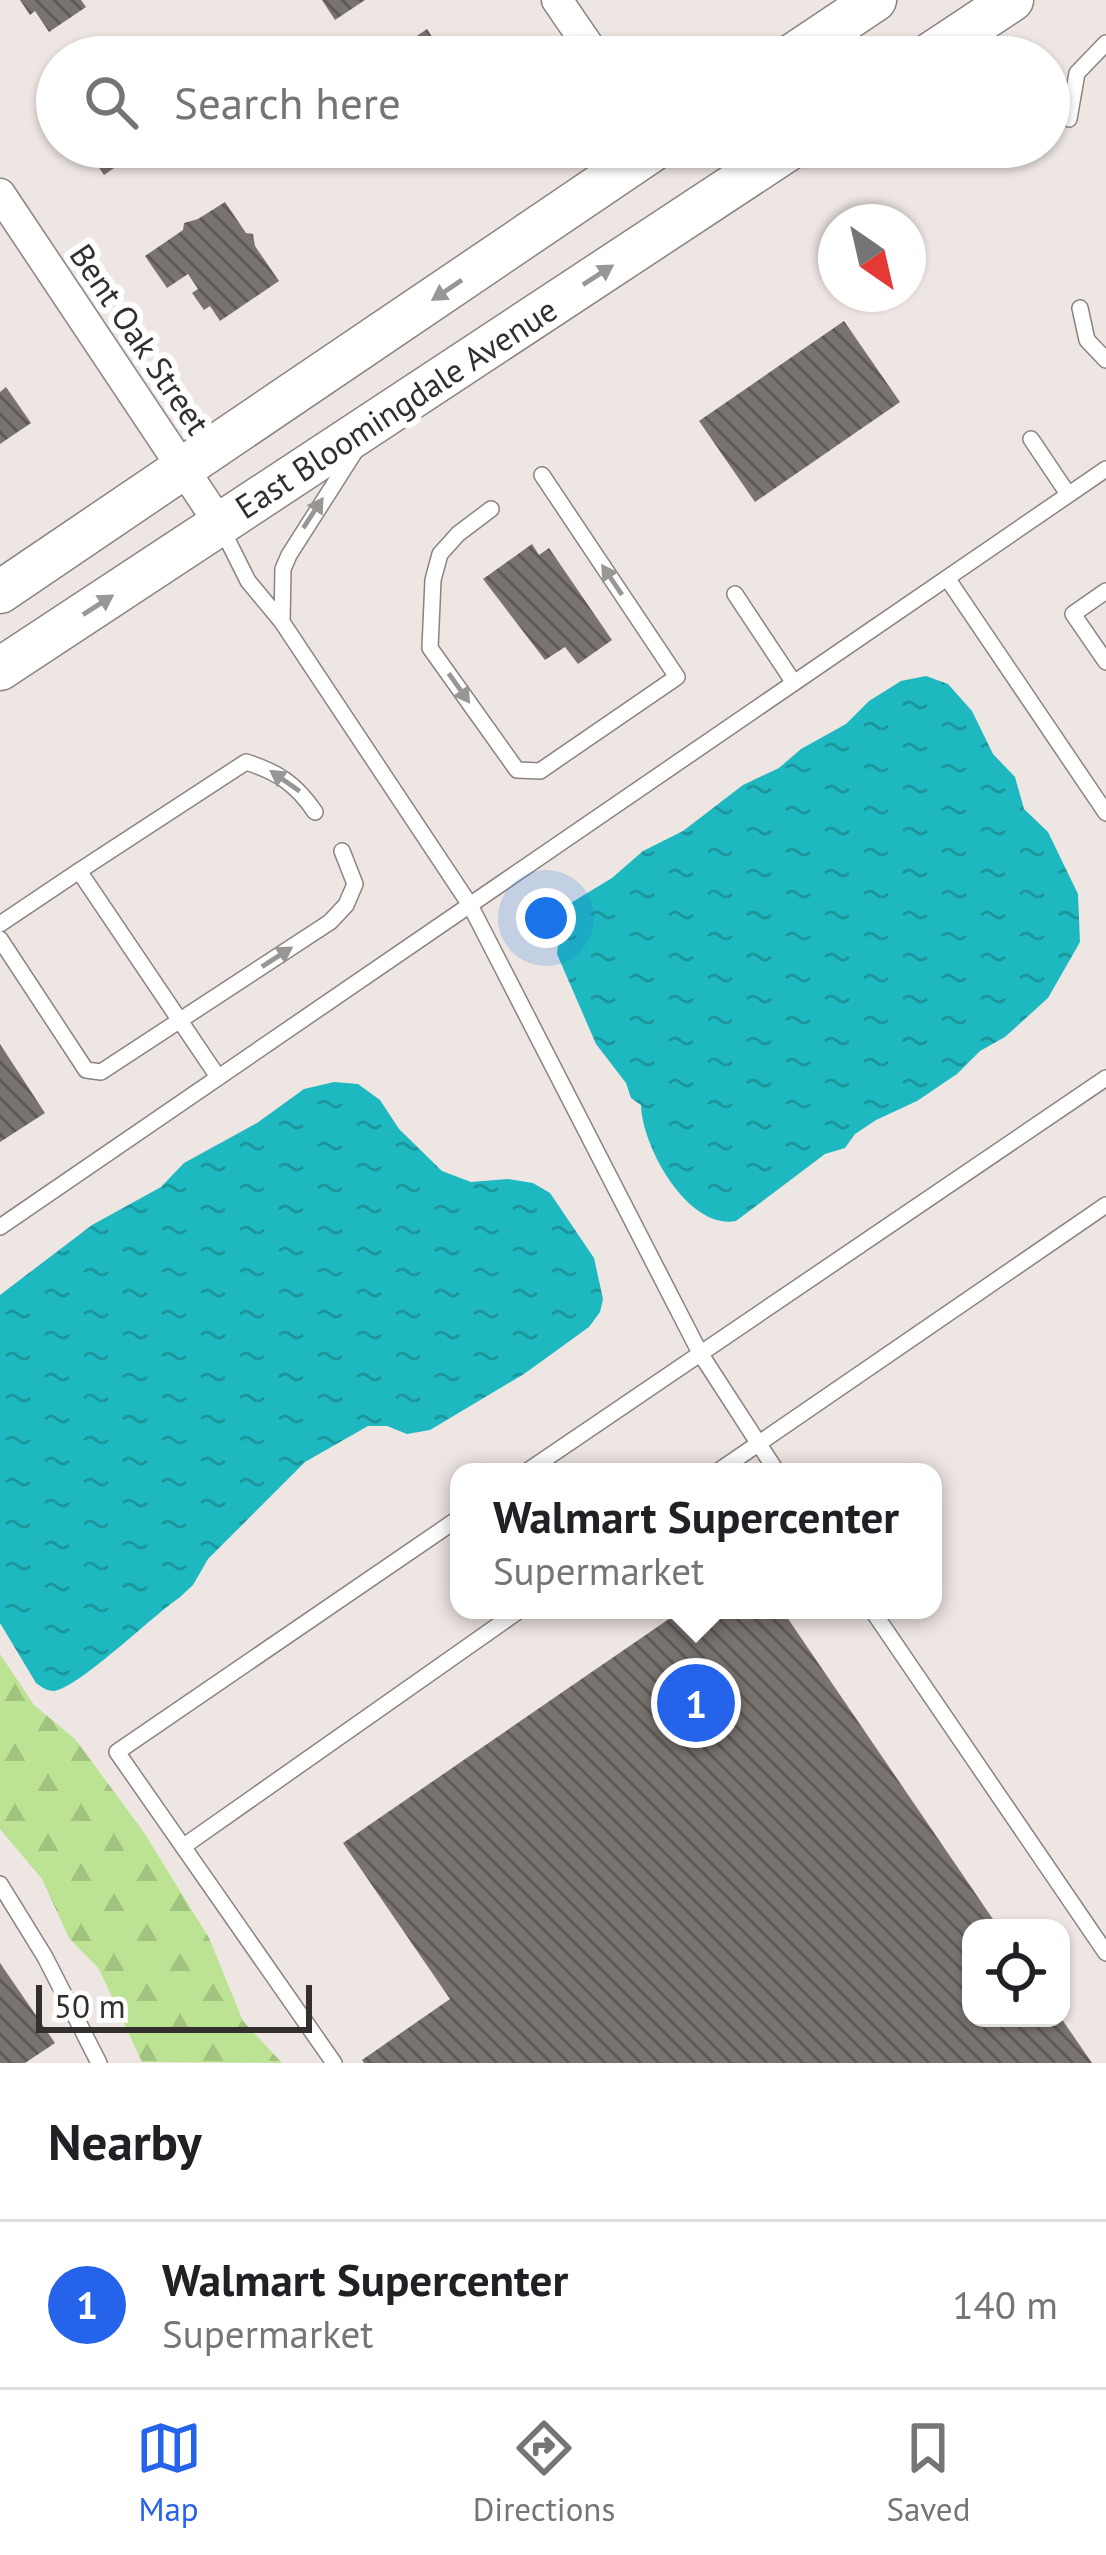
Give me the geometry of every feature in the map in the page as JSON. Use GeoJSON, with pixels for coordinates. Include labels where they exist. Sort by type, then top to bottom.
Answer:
{"type":"FeatureCollection","features":[{"type":"Feature","properties":{"kind":"main road"},"geometry":{"type":"LineString","coordinates":[[821,36],[874,0]]}},
{"type":"Feature","properties":{"kind":"main road"},"geometry":{"type":"LineString","coordinates":[[958,36],[1012,0]]}},
{"type":"Feature","properties":{"kind":"main road","name":"East Bloomingdale Avenue"},"geometry":{"type":"LineString","coordinates":[[0,592],[626,168]]}},
{"type":"Feature","properties":{"kind":"main road","name":"East Bloomingdale Avenue"},"geometry":{"type":"LineString","coordinates":[[0,669],[760,168]]}},
{"type":"Feature","properties":{"kind":"street"},"geometry":{"type":"LineString","coordinates":[[557,0],[582,36]]}},
{"type":"Feature","properties":{"kind":"street","name":"Bent Oak Street"},"geometry":{"type":"LineString","coordinates":[[0,194],[220,524]]}},
{"type":"Feature","properties":{"kind":"lane"},"geometry":{"type":"LineString","coordinates":[[1070,114],[1078,73],[1106,44]]}},
{"type":"Feature","properties":{"kind":"lane"},"geometry":{"type":"LineString","coordinates":[[1080,308],[1087,340],[1106,360]]}},
{"type":"Feature","properties":{"kind":"lane"},"geometry":{"type":"LineString","coordinates":[[282,622],[284,569],[292,546],[380,419]]}},
{"type":"Feature","properties":{"kind":"lane"},"geometry":{"type":"LineString","coordinates":[[1031,439],[1068,494]]}},
{"type":"Feature","properties":{"kind":"lane"},"geometry":{"type":"LineString","coordinates":[[0,1227],[1106,469]]}},
{"type":"Feature","properties":{"kind":"lane"},"geometry":{"type":"LineString","coordinates":[[491,509],[440,554],[433,580],[430,648],[517,770],[540,771],[676,677],[542,475]]}},
{"type":"Feature","properties":{"kind":"lane"},"geometry":{"type":"LineString","coordinates":[[220,524],[248,581],[282,622],[470,905],[700,1353],[771,1463]]}},
{"type":"Feature","properties":{"kind":"lane"},"geometry":{"type":"LineString","coordinates":[[947,578],[1106,813]]}},
{"type":"Feature","properties":{"kind":"lane"},"geometry":{"type":"LineString","coordinates":[[1106,591],[1073,614],[1106,662]]}},
{"type":"Feature","properties":{"kind":"lane"},"geometry":{"type":"LineString","coordinates":[[735,594],[794,682]]}},
{"type":"Feature","properties":{"kind":"lane"},"geometry":{"type":"LineString","coordinates":[[0,924],[246,762],[272,770],[297,786],[315,812]]}},
{"type":"Feature","properties":{"kind":"lane"},"geometry":{"type":"LineString","coordinates":[[0,939],[86,1070],[101,1072],[330,922],[346,905],[355,884],[342,851]]}},
{"type":"Feature","properties":{"kind":"lane"},"geometry":{"type":"LineString","coordinates":[[79,871],[218,1077]]}},
{"type":"Feature","properties":{"kind":"lane"},"geometry":{"type":"LineString","coordinates":[[539,1463],[1106,1078]]}},
{"type":"Feature","properties":{"kind":"lane"},"geometry":{"type":"LineString","coordinates":[[730,1463],[1106,1205]]}},
{"type":"Feature","properties":{"kind":"lane"},"geometry":{"type":"LineString","coordinates":[[334,2063],[117,1752],[450,1524]]}},
{"type":"Feature","properties":{"kind":"lane"},"geometry":{"type":"LineString","coordinates":[[184,1846],[507,1619]]}},
{"type":"Feature","properties":{"kind":"lane"},"geometry":{"type":"LineString","coordinates":[[878,1619],[1106,1953]]}},
{"type":"Feature","properties":{"kind":"lane"},"geometry":{"type":"LineString","coordinates":[[0,1885],[45,1957],[99,2063]]}},
{"type":"Feature","properties":{"kind":"green space"},"geometry":{"type":"Polygon","coordinates":[[[0,1654],[34,1705],[75,1739],[143,1831],[209,1938],[243,2021],[282,2063],[142,2062],[99,1969],[69,1938],[42,1879],[0,1829],[0,1654]]]}},
{"type":"Feature","properties":{"kind":"water"},"geometry":{"type":"Polygon","coordinates":[[[926,676],[948,684],[972,711],[993,754],[1015,777],[1024,809],[1048,832],[1078,894],[1080,942],[1048,998],[957,1074],[917,1101],[876,1120],[855,1134],[845,1148],[825,1154],[736,1221],[718,1220],[685,1199],[659,1163],[641,1105],[631,1098],[626,1083],[596,1044],[557,954],[560,925],[569,904],[612,878],[643,851],[683,831],[743,785],[779,768],[801,749],[846,724],[869,701],[901,681],[926,676]]]}},
{"type":"Feature","properties":{"kind":"water"},"geometry":{"type":"Polygon","coordinates":[[[334,1082],[358,1084],[380,1100],[399,1129],[442,1171],[471,1182],[533,1183],[550,1193],[594,1258],[603,1299],[600,1312],[589,1327],[524,1374],[430,1430],[407,1434],[387,1426],[368,1426],[305,1462],[208,1559],[179,1598],[81,1677],[66,1687],[46,1690],[36,1683],[0,1623],[0,1295],[92,1225],[161,1187],[184,1163],[257,1123],[304,1089],[334,1082]]]}},
{"type":"Feature","properties":{"kind":"building"},"geometry":{"type":"Polygon","coordinates":[[[20,0],[81,0],[86,7],[49,32],[35,11],[30,15],[20,0]]]}},
{"type":"Feature","properties":{"kind":"building"},"geometry":{"type":"Polygon","coordinates":[[[322,0],[365,0],[335,20],[322,0]]]}},
{"type":"Feature","properties":{"kind":"building"},"geometry":{"type":"Polygon","coordinates":[[[225,202],[246,233],[253,234],[255,246],[279,281],[220,321],[192,293],[198,289],[188,274],[167,288],[145,256],[183,230],[184,223],[225,202]]]}},
{"type":"Feature","properties":{"kind":"building"},"geometry":{"type":"Polygon","coordinates":[[[844,321],[900,402],[755,502],[699,421],[844,321]]]}},
{"type":"Feature","properties":{"kind":"building"},"geometry":{"type":"Polygon","coordinates":[[[6,387],[31,423],[0,444],[0,392],[6,387]]]}},
{"type":"Feature","properties":{"kind":"building"},"geometry":{"type":"Polygon","coordinates":[[[532,544],[539,555],[549,548],[612,640],[578,664],[565,647],[545,660],[483,579],[532,544]]]}},
{"type":"Feature","properties":{"kind":"building"},"geometry":{"type":"Polygon","coordinates":[[[0,1044],[45,1113],[0,1142],[0,1044]]]}},
{"type":"Feature","properties":{"kind":"building"},"geometry":{"type":"Polygon","coordinates":[[[669,1619],[788,1619],[993,1919],[962,1919],[962,2027],[1067,2027],[1092,2063],[364,2063],[362,2060],[450,1999],[343,1843],[669,1619]]]}},
{"type":"Feature","properties":{"kind":"building"},"geometry":{"type":"Polygon","coordinates":[[[0,1963],[55,2043],[25,2063],[0,2063],[0,1963]]]}},
{"type":"Feature","properties":{"kind":"place","name":"Walmart Supercenter"},"geometry":{"type":"Point","coordinates":[696,1703]}}]}
